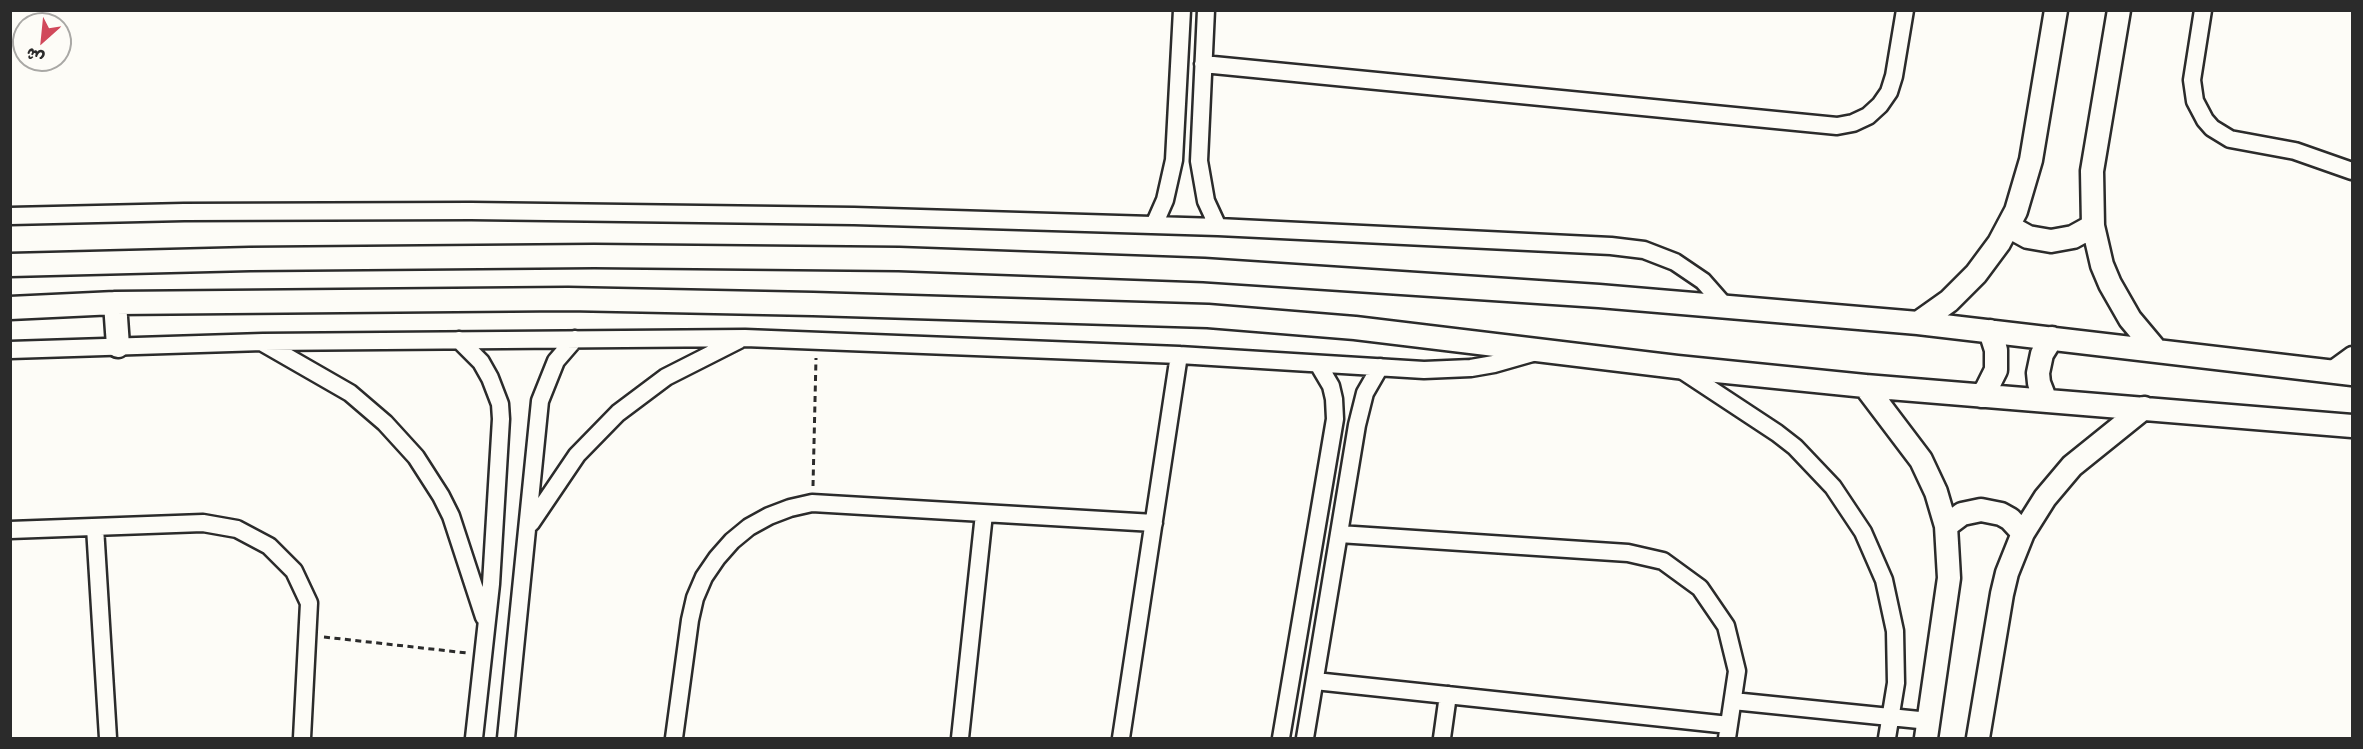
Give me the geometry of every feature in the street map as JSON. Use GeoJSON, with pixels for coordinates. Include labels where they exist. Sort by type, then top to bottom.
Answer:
{"type":"FeatureCollection","features":[{"type":"Feature","properties":{"kind":"street"},"geometry":{"type":"LineString","coordinates":[[1154,225],[1165,200],[1172,174],[1182,10]]}},
{"type":"Feature","properties":{"kind":"street"},"geometry":{"type":"LineString","coordinates":[[1206,10],[1200,174],[1206,201],[1218,227]]}},
{"type":"Feature","properties":{"kind":"street"},"geometry":{"type":"LineString","coordinates":[[1203,64],[1837,126],[1853,123],[1868,116],[1889,92],[1894,76],[1905,10]]}},
{"type":"Feature","properties":{"kind":"street"},"geometry":{"type":"LineString","coordinates":[[1918,323],[1949,301],[1976,274],[2008,226],[2022,194],[2031,160],[2056,10]]}},
{"type":"Feature","properties":{"kind":"street"},"geometry":{"type":"LineString","coordinates":[[2119,10],[2092,171],[2093,226],[2102,265],[2110,284],[2130,319],[2156,350]]}},
{"type":"Feature","properties":{"kind":"street"},"geometry":{"type":"LineString","coordinates":[[2203,10],[2192,80],[2195,101],[2205,120],[2230,139],[2295,151],[2352,171]]}},
{"type":"Feature","properties":{"kind":"street"},"geometry":{"type":"LineString","coordinates":[[1177,104],[1201,105]]}},
{"type":"Feature","properties":{"kind":"street"},"geometry":{"type":"LineString","coordinates":[[1172,174],[1200,174]]}},
{"type":"Feature","properties":{"kind":"street"},"geometry":{"type":"LineString","coordinates":[[10,216],[184,212],[495,211],[854,216],[1218,227],[1628,247],[1660,256],[1690,271],[1709,287],[1725,306]]}},
{"type":"Feature","properties":{"kind":"street"},"geometry":{"type":"LineString","coordinates":[[2008,226],[2028,237],[2051,241],[2073,237],[2093,226]]}},
{"type":"Feature","properties":{"kind":"street"},"geometry":{"type":"LineString","coordinates":[[10,265],[422,256],[606,256],[899,259],[1314,276],[1725,306],[1918,323],[2352,374]]}},
{"type":"Feature","properties":{"kind":"street"},"geometry":{"type":"LineString","coordinates":[[10,308],[115,303],[579,299],[1135,312],[1229,317],[1355,328],[1677,367],[1865,386],[2352,426]]}},
{"type":"Feature","properties":{"kind":"street"},"geometry":{"type":"LineString","coordinates":[[115,303],[118,346]]}},
{"type":"Feature","properties":{"kind":"street"},"geometry":{"type":"LineString","coordinates":[[1981,396],[1996,370],[1996,350],[1990,331]]}},
{"type":"Feature","properties":{"kind":"street"},"geometry":{"type":"LineString","coordinates":[[10,351],[263,342],[745,338],[1179,355],[1424,370],[1471,368],[1540,351]]}},
{"type":"Feature","properties":{"kind":"street"},"geometry":{"type":"LineString","coordinates":[[529,526],[577,455],[618,413],[666,377],[745,338]]}},
{"type":"Feature","properties":{"kind":"street"},"geometry":{"type":"LineString","coordinates":[[2046,401],[2039,383],[2038,363],[2052,338]]}},
{"type":"Feature","properties":{"kind":"street"},"geometry":{"type":"LineString","coordinates":[[506,738],[540,401],[556,361],[574,339]]}},
{"type":"Feature","properties":{"kind":"street"},"geometry":{"type":"LineString","coordinates":[[459,340],[481,362],[496,391],[500,411],[487,624],[474,738]]}},
{"type":"Feature","properties":{"kind":"street"},"geometry":{"type":"LineString","coordinates":[[263,342],[350,393],[385,423],[416,457],[451,516],[487,624]]}},
{"type":"Feature","properties":{"kind":"street"},"geometry":{"type":"LineString","coordinates":[[1121,738],[1179,355]]}},
{"type":"Feature","properties":{"kind":"street"},"geometry":{"type":"LineString","coordinates":[[2330,370],[2352,355]]}},
{"type":"Feature","properties":{"kind":"street"},"geometry":{"type":"LineString","coordinates":[[1281,738],[1335,419],[1331,386],[1318,364]]}},
{"type":"Feature","properties":{"kind":"street"},"geometry":{"type":"LineString","coordinates":[[1305,738],[1360,409],[1365,393],[1380,367]]}},
{"type":"Feature","properties":{"kind":"street"},"geometry":{"type":"LineString","coordinates":[[1677,367],[1795,447],[1833,487],[1863,532],[1884,580],[1895,631],[1896,683],[1887,738]]}},
{"type":"Feature","properties":{"kind":"street"},"geometry":{"type":"LineString","coordinates":[[1732,701],[1891,717],[1928,730],[1949,578],[1946,526],[1936,492],[1921,460],[1865,386]]}},
{"type":"Feature","properties":{"kind":"street"},"geometry":{"type":"LineString","coordinates":[[1978,738],[2002,594],[2007,573],[2023,534],[2045,498],[2072,466],[2144,408]]}},
{"type":"Feature","properties":{"kind":"street"},"geometry":{"type":"LineString","coordinates":[[674,738],[695,598],[704,578],[732,541],[749,527],[769,516],[812,503],[1154,523]]}},
{"type":"Feature","properties":{"kind":"street"},"geometry":{"type":"LineString","coordinates":[[1946,526],[1962,514],[1981,510],[2001,514],[2010,519],[2023,534]]}},
{"type":"Feature","properties":{"kind":"street"},"geometry":{"type":"LineString","coordinates":[[960,738],[984,514]]}},
{"type":"Feature","properties":{"kind":"street"},"geometry":{"type":"LineString","coordinates":[[10,531],[203,523],[237,530],[269,546],[294,571],[309,603],[302,738]]}},
{"type":"Feature","properties":{"kind":"street"},"geometry":{"type":"LineString","coordinates":[[95,527],[108,738]]}},
{"type":"Feature","properties":{"kind":"street"},"geometry":{"type":"LineString","coordinates":[[1315,681],[1448,695],[1728,732],[1737,671],[1726,626],[1700,588],[1663,561],[1628,553],[1339,534]]}},
{"type":"Feature","properties":{"kind":"street"},"geometry":{"type":"LineString","coordinates":[[1442,738],[1448,695]]}},
{"type":"Feature","properties":{"kind":"path"},"geometry":{"type":"LineString","coordinates":[[812,503],[817,340]]}},
{"type":"Feature","properties":{"kind":"path"},"geometry":{"type":"LineString","coordinates":[[308,635],[483,655]]}}]}
